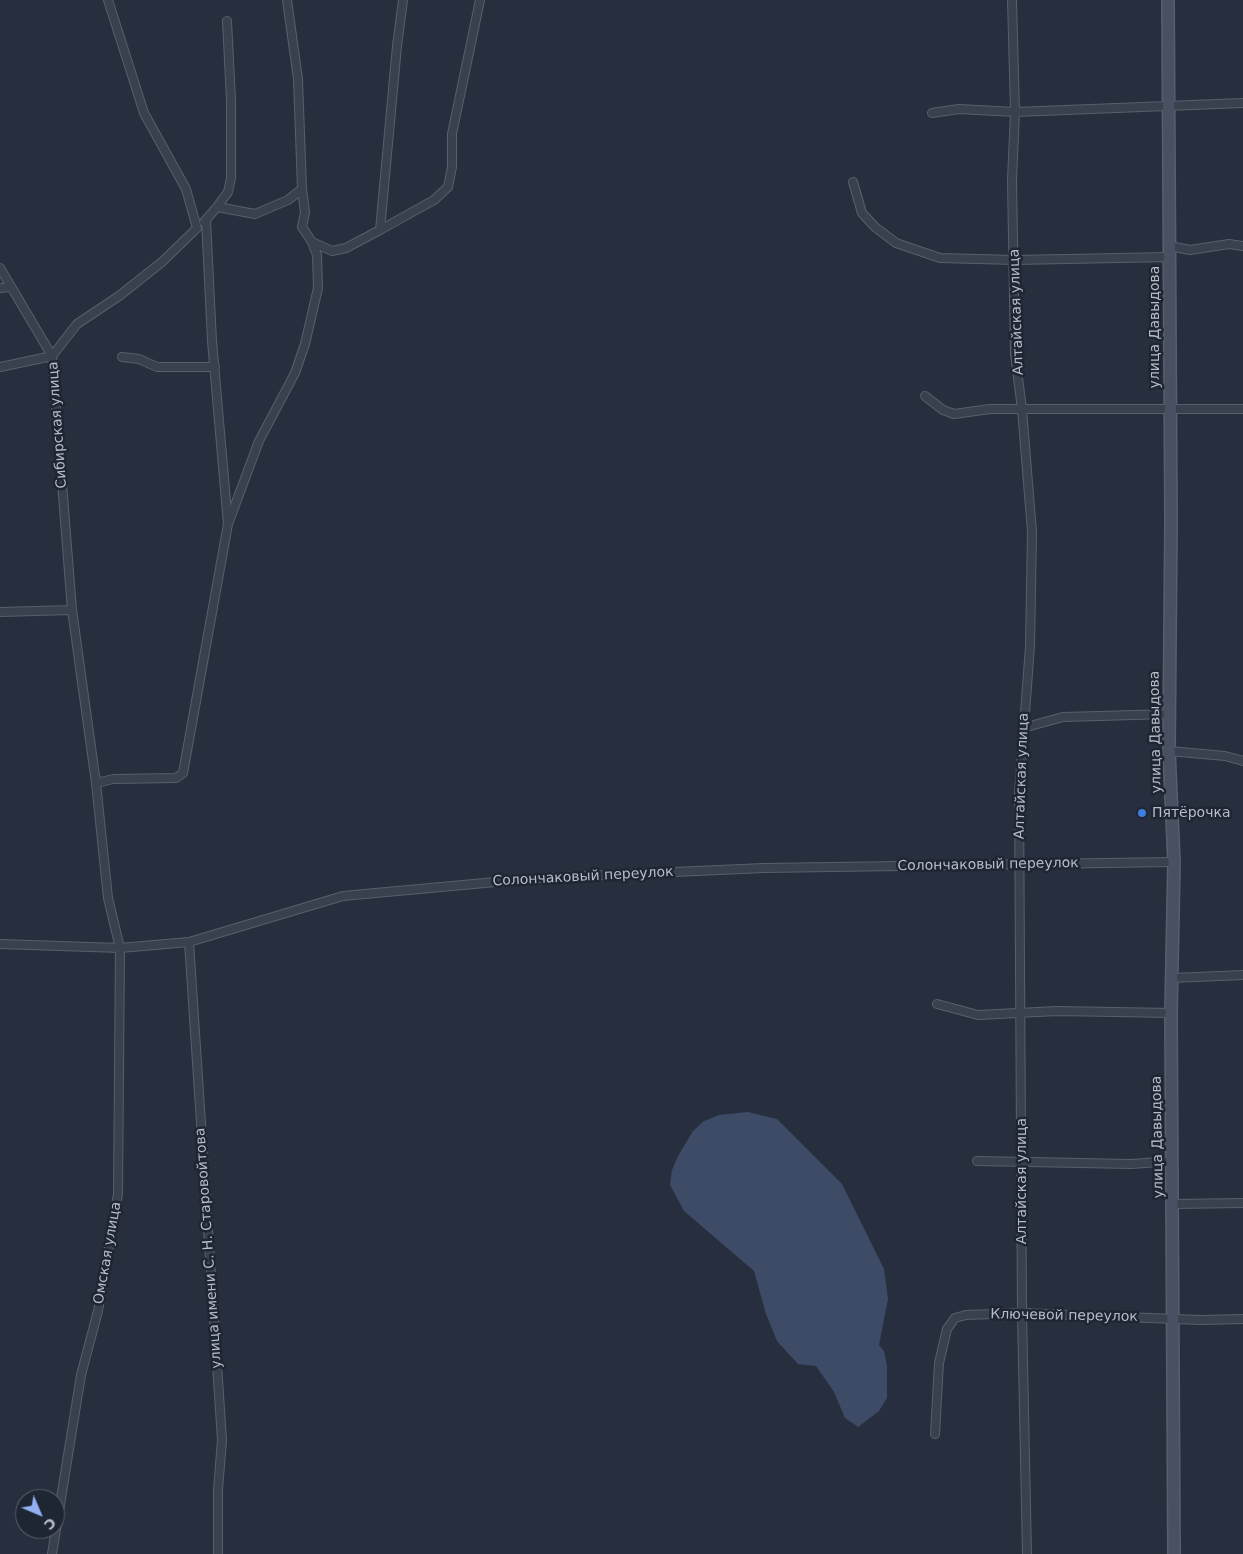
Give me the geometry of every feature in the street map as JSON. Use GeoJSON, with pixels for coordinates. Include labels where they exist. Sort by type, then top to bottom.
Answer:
{"type":"FeatureCollection","features":[{"type":"Feature","properties":{"kind":"main road","name":"улица Давыдова"},"geometry":{"type":"LineString","coordinates":[[1168,0],[1169,752],[1174,862],[1172,978],[1174,1554]]}},
{"type":"Feature","properties":{"kind":"street"},"geometry":{"type":"LineString","coordinates":[[108,0],[144,113],[186,189],[197,228]]}},
{"type":"Feature","properties":{"kind":"street"},"geometry":{"type":"LineString","coordinates":[[96,783],[113,779],[176,778],[183,773],[228,524],[259,441],[295,373],[305,344],[318,288],[316,255],[312,242],[302,226],[305,212],[302,188],[298,79],[287,0]]}},
{"type":"Feature","properties":{"kind":"street"},"geometry":{"type":"LineString","coordinates":[[380,230],[403,0]]}},
{"type":"Feature","properties":{"kind":"street"},"geometry":{"type":"LineString","coordinates":[[312,242],[332,251],[346,248],[434,200],[448,186],[452,167],[452,134],[480,0]]}},
{"type":"Feature","properties":{"kind":"street","name":"Алтайская улица"},"geometry":{"type":"LineString","coordinates":[[1012,0],[1015,112],[1012,180],[1015,260],[1015,354],[1022,409],[1032,532],[1030,646],[1019,793],[1021,863],[1022,1313],[1027,1554]]}},
{"type":"Feature","properties":{"kind":"street","name":"Сибирская улица"},"geometry":{"type":"LineString","coordinates":[[120,948],[108,898],[96,783],[72,610],[52,356],[77,324],[162,262],[206,220],[228,192],[231,178],[231,100],[227,21]]}},
{"type":"Feature","properties":{"kind":"street"},"geometry":{"type":"LineString","coordinates":[[932,114],[959,109],[1015,112],[1243,103]]}},
{"type":"Feature","properties":{"kind":"street"},"geometry":{"type":"LineString","coordinates":[[853,182],[862,213],[874,227],[896,243],[940,258],[1015,260],[1169,252],[1229,244],[1243,246]]}},
{"type":"Feature","properties":{"kind":"street"},"geometry":{"type":"LineString","coordinates":[[217,207],[255,214],[288,200],[302,188]]}},
{"type":"Feature","properties":{"kind":"street"},"geometry":{"type":"LineString","coordinates":[[206,220],[215,367],[228,524]]}},
{"type":"Feature","properties":{"kind":"street"},"geometry":{"type":"LineString","coordinates":[[0,268],[52,356],[0,368]]}},
{"type":"Feature","properties":{"kind":"street"},"geometry":{"type":"LineString","coordinates":[[0,288],[10,287]]}},
{"type":"Feature","properties":{"kind":"street"},"geometry":{"type":"LineString","coordinates":[[122,357],[139,359],[157,367],[215,367]]}},
{"type":"Feature","properties":{"kind":"street"},"geometry":{"type":"LineString","coordinates":[[925,396],[943,410],[954,414],[990,409],[1243,409]]}},
{"type":"Feature","properties":{"kind":"street"},"geometry":{"type":"LineString","coordinates":[[0,612],[72,610]]}},
{"type":"Feature","properties":{"kind":"street"},"geometry":{"type":"LineString","coordinates":[[1023,728],[1063,717],[1170,714]]}},
{"type":"Feature","properties":{"kind":"street"},"geometry":{"type":"LineString","coordinates":[[1169,752],[1225,756],[1243,761]]}},
{"type":"Feature","properties":{"kind":"street","name":"Солончаковый переулок"},"geometry":{"type":"LineString","coordinates":[[0,944],[120,948],[189,942],[343,896],[529,878],[764,868],[1174,862]]}},
{"type":"Feature","properties":{"kind":"street","name":"улица имени С. Н. Старовойтова"},"geometry":{"type":"LineString","coordinates":[[189,942],[222,1440],[218,1490],[218,1554]]}},
{"type":"Feature","properties":{"kind":"street","name":"Омская улица"},"geometry":{"type":"LineString","coordinates":[[52,1554],[81,1375],[98,1311],[118,1194],[120,948]]}},
{"type":"Feature","properties":{"kind":"street"},"geometry":{"type":"LineString","coordinates":[[1172,978],[1243,975]]}},
{"type":"Feature","properties":{"kind":"street"},"geometry":{"type":"LineString","coordinates":[[937,1004],[978,1015],[1020,1015],[1057,1011],[1172,1012]]}},
{"type":"Feature","properties":{"kind":"street"},"geometry":{"type":"LineString","coordinates":[[977,1161],[1131,1164],[1173,1161]]}},
{"type":"Feature","properties":{"kind":"street"},"geometry":{"type":"LineString","coordinates":[[1173,1204],[1243,1203]]}},
{"type":"Feature","properties":{"kind":"street","name":"Ключевой переулок"},"geometry":{"type":"LineString","coordinates":[[935,1434],[940,1363],[947,1328],[955,1318],[966,1315],[1022,1313],[1243,1319]]}},
{"type":"Feature","properties":{"kind":"water"},"geometry":{"type":"Polygon","coordinates":[[[748,1112],[777,1119],[842,1184],[884,1269],[888,1299],[879,1345],[884,1351],[887,1366],[887,1398],[879,1411],[858,1427],[845,1418],[834,1392],[816,1366],[798,1364],[777,1341],[766,1314],[754,1271],[684,1211],[670,1185],[672,1170],[693,1131],[704,1121],[719,1115],[748,1112]]]}},
{"type":"Feature","properties":{"kind":"place","name":"Пятёрочка"},"geometry":{"type":"Point","coordinates":[1142,813]}}]}
